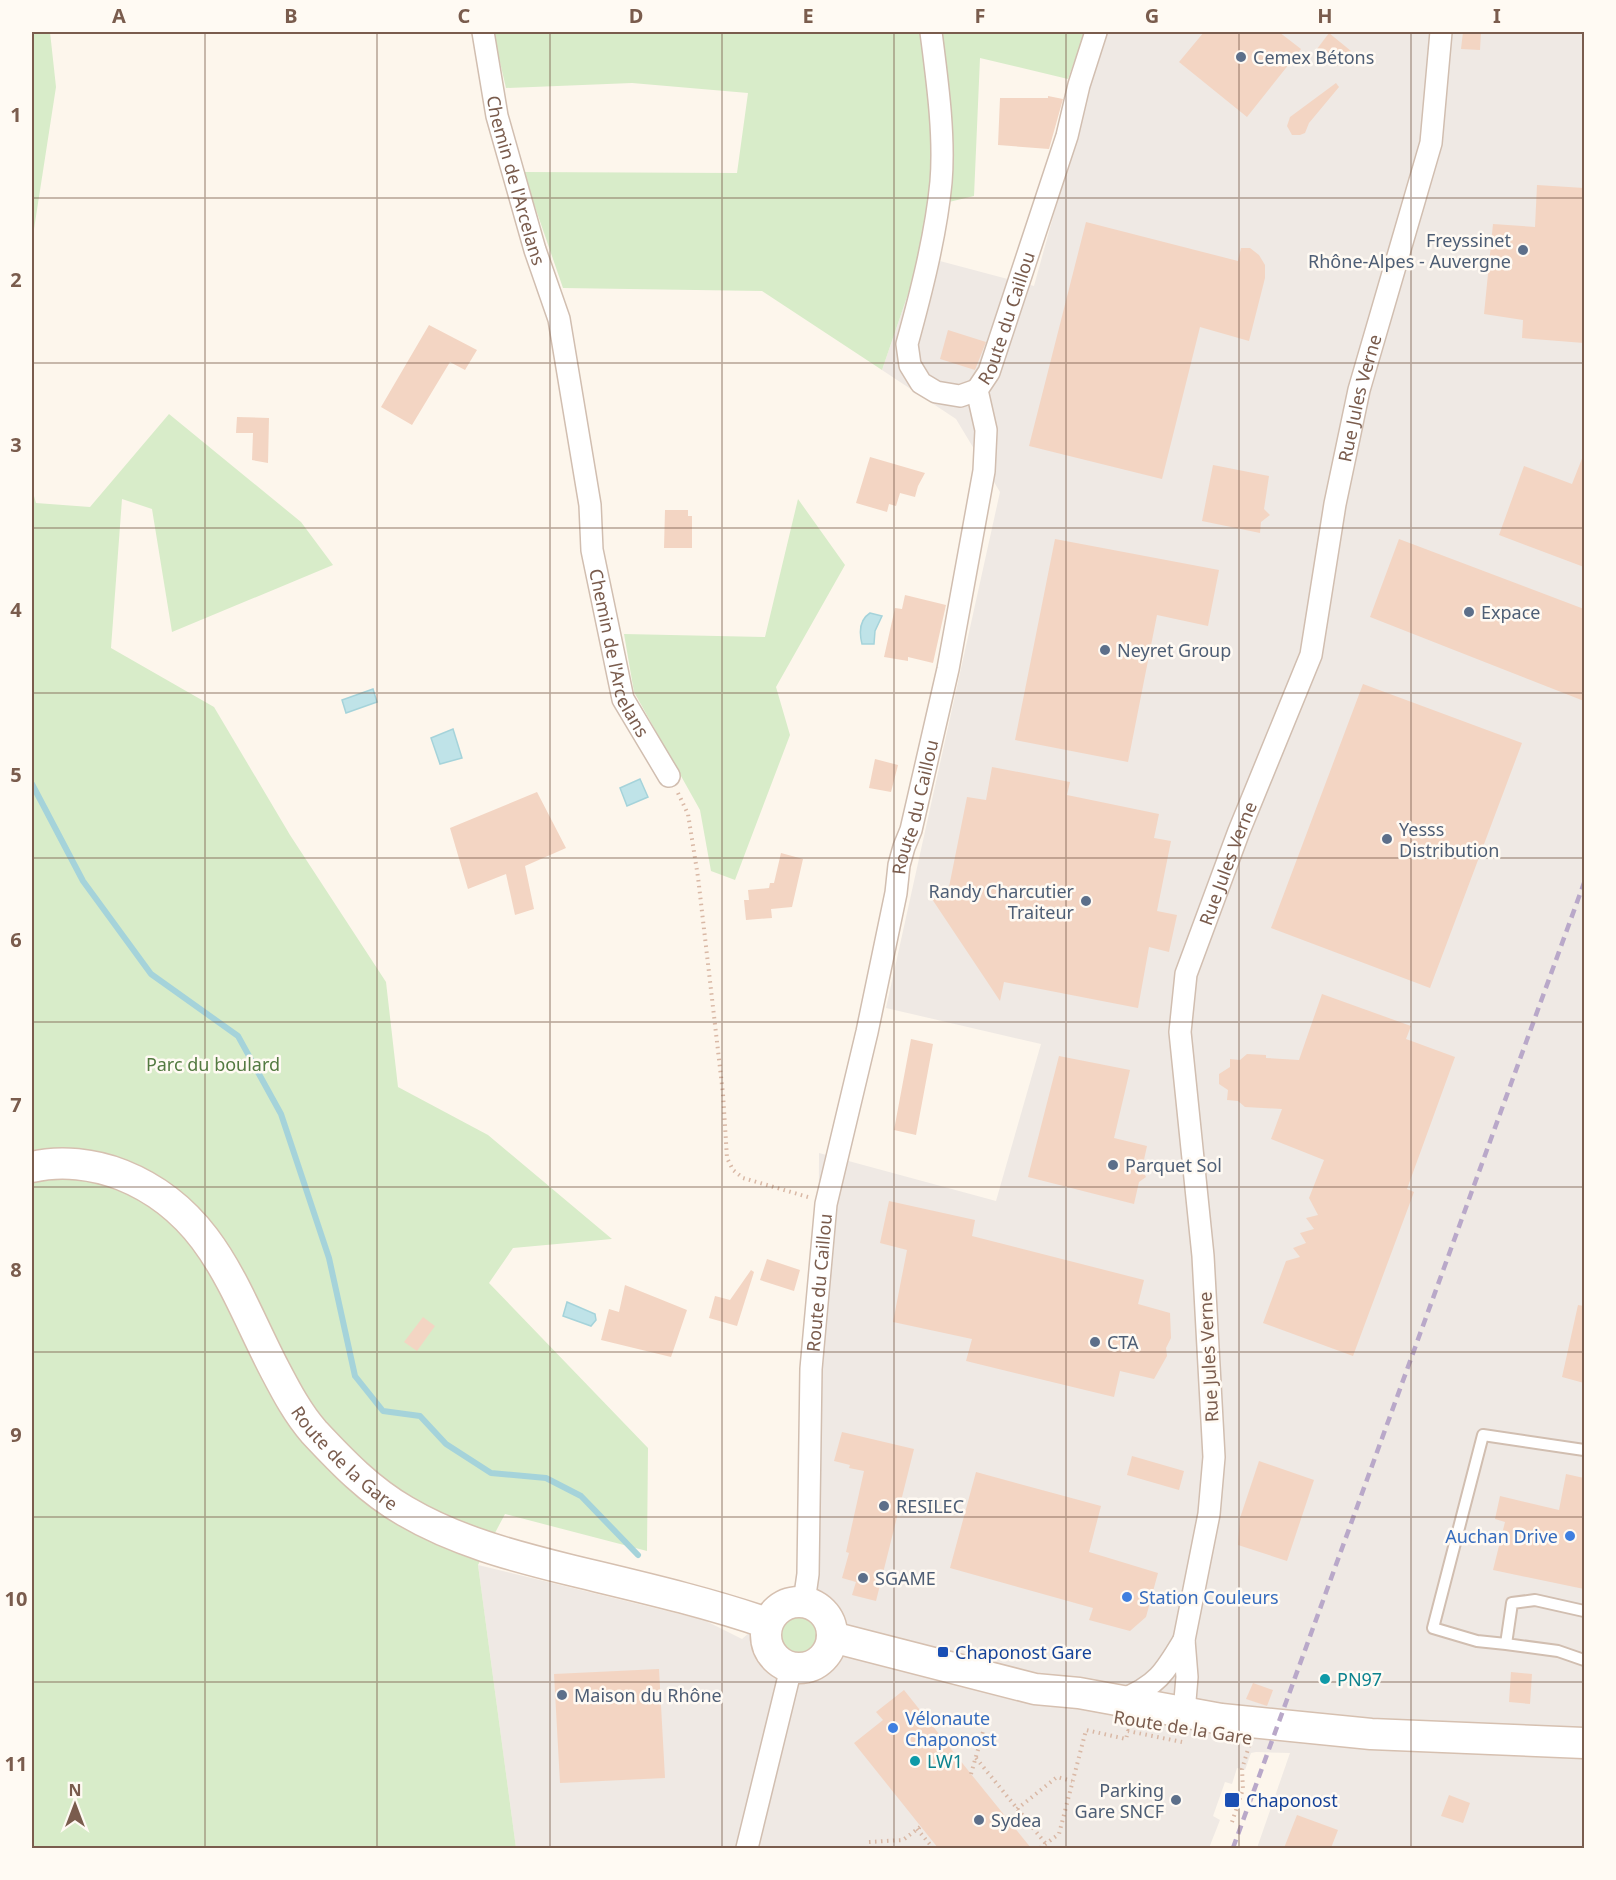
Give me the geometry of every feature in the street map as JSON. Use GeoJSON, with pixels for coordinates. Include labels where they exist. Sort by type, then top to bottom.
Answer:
{"type":"FeatureCollection","features":[{"type":"Feature","properties":{"kind":"main road","name":"Route de la Gare"},"geometry":{"type":"LineString","coordinates":[[32,1167],[66,1163],[92,1166],[118,1173],[159,1193],[183,1213],[204,1235],[217,1255],[290,1398],[312,1430],[352,1472],[404,1511],[434,1526],[502,1552],[767,1623]]}},
{"type":"Feature","properties":{"kind":"main road"},"geometry":{"type":"LineString","coordinates":[[792,1602],[804,1602],[813,1605],[828,1618],[832,1637],[826,1655],[820,1661],[813,1666],[801,1669],[791,1668],[772,1656],[766,1646],[767,1623],[773,1613],[782,1606],[792,1602]]}},
{"type":"Feature","properties":{"kind":"main road","name":"Route de la Gare"},"geometry":{"type":"LineString","coordinates":[[832,1637],[1035,1689],[1062,1690],[1251,1723],[1371,1734],[1584,1743]]}},
{"type":"Feature","properties":{"kind":"main road","name":"Route de la Gare"},"geometry":{"type":"LineString","coordinates":[[1035,1689],[1064,1705],[1181,1729],[1251,1739],[1297,1741],[1371,1734]]}},
{"type":"Feature","properties":{"kind":"street","name":"Chemin de l'Arcelans"},"geometry":{"type":"LineString","coordinates":[[483,32],[497,116],[535,250],[559,319],[590,505],[592,550],[623,699],[669,776]]}},
{"type":"Feature","properties":{"kind":"street"},"geometry":{"type":"LineString","coordinates":[[931,32],[940,123],[941,180],[937,211],[907,344],[910,365],[921,383],[936,392],[960,396],[978,390]]}},
{"type":"Feature","properties":{"kind":"street","name":"Route du Caillou"},"geometry":{"type":"LineString","coordinates":[[804,1602],[808,1558],[811,1369],[826,1204],[867,1032],[896,893],[899,865],[911,830],[948,669],[973,536],[986,449],[983,413],[978,390],[989,372],[1066,136],[1096,32]]}},
{"type":"Feature","properties":{"kind":"street","name":"Rue Jules Verne"},"geometry":{"type":"LineString","coordinates":[[1184,1712],[1187,1677],[1184,1640],[1209,1514],[1214,1458],[1203,1256],[1180,1032],[1186,974],[1239,831],[1311,655],[1335,504],[1359,390],[1431,143],[1441,32]]}},
{"type":"Feature","properties":{"kind":"street"},"geometry":{"type":"LineString","coordinates":[[1121,1700],[1146,1688],[1165,1673],[1184,1640]]}},
{"type":"Feature","properties":{"kind":"street"},"geometry":{"type":"LineString","coordinates":[[747,1848],[791,1668]]}},
{"type":"Feature","properties":{"kind":"lane"},"geometry":{"type":"LineString","coordinates":[[1584,1450],[1483,1435],[1433,1628],[1477,1641],[1558,1651],[1584,1660]]}},
{"type":"Feature","properties":{"kind":"lane"},"geometry":{"type":"LineString","coordinates":[[1506,1644],[1512,1603],[1535,1600],[1584,1611]]}},
{"type":"Feature","properties":{"kind":"path"},"geometry":{"type":"LineString","coordinates":[[669,776],[688,814],[698,877],[723,1094],[727,1158],[733,1170],[743,1178],[797,1192],[826,1204]]}},
{"type":"Feature","properties":{"kind":"path"},"geometry":{"type":"LineString","coordinates":[[1040,1848],[1059,1834],[1086,1730],[1126,1739],[1128,1731],[1182,1742]]}},
{"type":"Feature","properties":{"kind":"path"},"geometry":{"type":"LineString","coordinates":[[971,1773],[983,1732]]}},
{"type":"Feature","properties":{"kind":"path"},"geometry":{"type":"LineString","coordinates":[[1232,1822],[1243,1789],[1242,1769],[1251,1739]]}},
{"type":"Feature","properties":{"kind":"path"},"geometry":{"type":"LineString","coordinates":[[976,1758],[1046,1844]]}},
{"type":"Feature","properties":{"kind":"path"},"geometry":{"type":"LineString","coordinates":[[1017,1809],[1057,1777],[1072,1781]]}},
{"type":"Feature","properties":{"kind":"path"},"geometry":{"type":"LineString","coordinates":[[868,1842],[903,1840],[919,1828],[933,1848]]}},
{"type":"Feature","properties":{"kind":"shaded area"},"geometry":{"type":"Polygon","coordinates":[[[1104,32],[1584,32],[1584,1848],[1257,1848],[1290,1753],[1256,1752],[1251,1753],[1245,1770],[1237,1768],[1232,1784],[1225,1782],[1213,1816],[1220,1820],[1209,1848],[516,1848],[478,1565],[704,1620],[742,1639],[817,1573],[819,1153],[996,1201],[1041,1044],[886,1008],[1000,492],[956,419],[882,370],[921,256],[1034,286],[1104,32]]]}},
{"type":"Feature","properties":{"kind":"green space"},"geometry":{"type":"Polygon","coordinates":[[[32,32],[50,32],[56,87],[32,242],[32,32]]]}},
{"type":"Feature","properties":{"kind":"green space"},"geometry":{"type":"Polygon","coordinates":[[[493,32],[1085,32],[1068,79],[980,58],[974,196],[928,207],[921,256],[882,370],[762,291],[563,288],[523,172],[737,173],[748,93],[632,83],[506,88],[493,32]]]}},
{"type":"Feature","properties":{"kind":"green space","name":"Parc du boulard"},"geometry":{"type":"Polygon","coordinates":[[[169,414],[301,522],[333,565],[172,632],[152,509],[122,499],[111,648],[214,707],[290,835],[386,982],[398,1087],[488,1135],[612,1239],[513,1248],[489,1283],[648,1448],[647,1551],[505,1514],[478,1565],[516,1848],[32,1848],[32,489],[36,503],[90,507],[169,414]]]}},
{"type":"Feature","properties":{"kind":"green space"},"geometry":{"type":"Polygon","coordinates":[[[798,499],[845,565],[776,687],[790,735],[735,880],[711,871],[700,810],[634,692],[624,634],[765,637],[798,499]]]}},
{"type":"Feature","properties":{"kind":"green space"},"geometry":{"type":"Polygon","coordinates":[[[799,1616],[812,1622],[818,1635],[812,1648],[799,1654],[786,1648],[780,1635],[786,1622],[799,1616]]]}},
{"type":"Feature","properties":{"kind":"water"},"geometry":{"type":"Polygon","coordinates":[[[870,613],[882,616],[875,631],[874,644],[862,644],[861,627],[864,619],[870,613]]]}},
{"type":"Feature","properties":{"kind":"water"},"geometry":{"type":"Polygon","coordinates":[[[373,689],[377,702],[346,713],[342,700],[373,689]]]}},
{"type":"Feature","properties":{"kind":"water"},"geometry":{"type":"Polygon","coordinates":[[[453,729],[462,758],[440,764],[431,738],[453,729]]]}},
{"type":"Feature","properties":{"kind":"water"},"geometry":{"type":"Polygon","coordinates":[[[640,779],[648,797],[627,806],[620,788],[640,779]]]}},
{"type":"Feature","properties":{"kind":"water"},"geometry":{"type":"Polygon","coordinates":[[[567,1302],[595,1314],[596,1320],[591,1326],[563,1316],[567,1302]]]}},
{"type":"Feature","properties":{"kind":"building"},"geometry":{"type":"Polygon","coordinates":[[[1204,32],[1279,32],[1301,49],[1247,117],[1179,62],[1204,32]]]}},
{"type":"Feature","properties":{"kind":"building"},"geometry":{"type":"Polygon","coordinates":[[[1463,32],[1481,32],[1480,50],[1461,49],[1463,32]]]}},
{"type":"Feature","properties":{"kind":"building"},"geometry":{"type":"Polygon","coordinates":[[[1329,33],[1351,51],[1338,66],[1317,49],[1329,33]]]}},
{"type":"Feature","properties":{"kind":"building"},"geometry":{"type":"Polygon","coordinates":[[[1336,83],[1339,87],[1309,123],[1305,133],[1292,135],[1287,126],[1290,117],[1336,83]]]}},
{"type":"Feature","properties":{"kind":"building"},"geometry":{"type":"Polygon","coordinates":[[[1048,96],[1063,99],[1049,149],[998,145],[1000,98],[1048,98],[1048,96]]]}},
{"type":"Feature","properties":{"kind":"building"},"geometry":{"type":"Polygon","coordinates":[[[1537,185],[1584,188],[1584,343],[1522,338],[1523,320],[1484,314],[1493,224],[1535,227],[1537,185]]]}},
{"type":"Feature","properties":{"kind":"building"},"geometry":{"type":"Polygon","coordinates":[[[1086,222],[1238,261],[1241,248],[1250,248],[1259,255],[1265,265],[1265,278],[1249,341],[1200,327],[1162,479],[1029,446],[1086,222]]]}},
{"type":"Feature","properties":{"kind":"building"},"geometry":{"type":"Polygon","coordinates":[[[429,325],[477,350],[465,370],[450,362],[412,425],[381,407],[429,325]]]}},
{"type":"Feature","properties":{"kind":"building"},"geometry":{"type":"Polygon","coordinates":[[[948,330],[986,342],[975,370],[940,359],[948,330]]]}},
{"type":"Feature","properties":{"kind":"building"},"geometry":{"type":"Polygon","coordinates":[[[237,417],[269,418],[268,463],[252,460],[253,433],[236,433],[237,417]]]}},
{"type":"Feature","properties":{"kind":"building"},"geometry":{"type":"Polygon","coordinates":[[[1583,456],[1584,567],[1499,535],[1524,466],[1572,484],[1583,456]]]}},
{"type":"Feature","properties":{"kind":"building"},"geometry":{"type":"Polygon","coordinates":[[[870,457],[925,473],[915,497],[900,493],[896,506],[889,504],[887,512],[856,503],[870,457]]]}},
{"type":"Feature","properties":{"kind":"building"},"geometry":{"type":"Polygon","coordinates":[[[1213,465],[1269,476],[1264,509],[1270,515],[1261,522],[1260,533],[1202,521],[1213,465]]]}},
{"type":"Feature","properties":{"kind":"building"},"geometry":{"type":"Polygon","coordinates":[[[665,510],[688,510],[688,516],[692,516],[692,548],[664,548],[665,510]]]}},
{"type":"Feature","properties":{"kind":"building"},"geometry":{"type":"Polygon","coordinates":[[[1055,539],[1219,570],[1208,626],[1157,615],[1128,762],[1015,740],[1055,539]]]}},
{"type":"Feature","properties":{"kind":"building"},"geometry":{"type":"Polygon","coordinates":[[[1399,539],[1584,609],[1584,701],[1370,617],[1399,539]]]}},
{"type":"Feature","properties":{"kind":"building"},"geometry":{"type":"Polygon","coordinates":[[[905,595],[946,605],[933,663],[908,657],[908,661],[884,657],[895,608],[902,609],[905,595]]]}},
{"type":"Feature","properties":{"kind":"building"},"geometry":{"type":"Polygon","coordinates":[[[1363,684],[1522,743],[1430,988],[1271,928],[1363,684]]]}},
{"type":"Feature","properties":{"kind":"building"},"geometry":{"type":"Polygon","coordinates":[[[875,759],[898,765],[891,792],[869,788],[875,759]]]}},
{"type":"Feature","properties":{"kind":"building"},"geometry":{"type":"Polygon","coordinates":[[[992,767],[1070,782],[1067,795],[1159,814],[1154,838],[1171,841],[1157,911],[1177,915],[1169,952],[1149,947],[1138,1008],[1004,982],[1000,1001],[928,893],[947,897],[967,797],[986,800],[992,767]]]}},
{"type":"Feature","properties":{"kind":"building"},"geometry":{"type":"Polygon","coordinates":[[[537,792],[566,848],[525,866],[534,909],[515,915],[506,874],[468,889],[450,828],[537,792]]]}},
{"type":"Feature","properties":{"kind":"building"},"geometry":{"type":"Polygon","coordinates":[[[781,853],[803,859],[792,907],[771,909],[772,918],[746,920],[744,900],[749,900],[748,890],[769,888],[770,883],[774,883],[781,853]]]}},
{"type":"Feature","properties":{"kind":"building"},"geometry":{"type":"Polygon","coordinates":[[[1322,994],[1411,1026],[1406,1039],[1455,1057],[1407,1189],[1414,1192],[1353,1356],[1263,1323],[1286,1261],[1300,1257],[1293,1248],[1306,1243],[1300,1233],[1314,1229],[1306,1218],[1318,1215],[1309,1198],[1324,1160],[1271,1139],[1282,1109],[1245,1107],[1238,1101],[1227,1100],[1228,1090],[1219,1084],[1219,1074],[1230,1067],[1230,1059],[1240,1060],[1247,1054],[1299,1060],[1322,994]]]}},
{"type":"Feature","properties":{"kind":"building"},"geometry":{"type":"Polygon","coordinates":[[[911,1039],[933,1044],[916,1135],[894,1130],[911,1039]]]}},
{"type":"Feature","properties":{"kind":"building"},"geometry":{"type":"Polygon","coordinates":[[[1059,1056],[1130,1070],[1114,1138],[1147,1146],[1142,1169],[1146,1177],[1139,1182],[1134,1204],[1028,1177],[1059,1056]]]}},
{"type":"Feature","properties":{"kind":"building"},"geometry":{"type":"Polygon","coordinates":[[[889,1201],[975,1220],[972,1236],[1144,1280],[1138,1304],[1170,1313],[1171,1338],[1166,1348],[1167,1356],[1154,1379],[1120,1371],[1114,1397],[966,1361],[972,1339],[893,1322],[907,1250],[880,1243],[889,1201]]]}},
{"type":"Feature","properties":{"kind":"building"},"geometry":{"type":"Polygon","coordinates":[[[767,1259],[800,1270],[794,1291],[760,1280],[767,1259]]]}},
{"type":"Feature","properties":{"kind":"building"},"geometry":{"type":"Polygon","coordinates":[[[751,1270],[754,1272],[737,1326],[709,1318],[715,1296],[730,1300],[751,1270]]]}},
{"type":"Feature","properties":{"kind":"building"},"geometry":{"type":"Polygon","coordinates":[[[625,1285],[687,1310],[671,1357],[601,1340],[609,1309],[619,1312],[625,1285]]]}},
{"type":"Feature","properties":{"kind":"building"},"geometry":{"type":"Polygon","coordinates":[[[1578,1305],[1584,1306],[1584,1383],[1562,1377],[1578,1305]]]}},
{"type":"Feature","properties":{"kind":"building"},"geometry":{"type":"Polygon","coordinates":[[[423,1317],[435,1326],[417,1351],[404,1342],[423,1317]]]}},
{"type":"Feature","properties":{"kind":"building"},"geometry":{"type":"Polygon","coordinates":[[[842,1432],[914,1449],[876,1601],[852,1595],[856,1582],[842,1578],[849,1553],[846,1552],[864,1471],[849,1468],[850,1465],[834,1461],[842,1432]]]}},
{"type":"Feature","properties":{"kind":"building"},"geometry":{"type":"Polygon","coordinates":[[[1132,1456],[1184,1471],[1179,1490],[1127,1475],[1132,1456]]]}},
{"type":"Feature","properties":{"kind":"building"},"geometry":{"type":"Polygon","coordinates":[[[1259,1461],[1314,1480],[1287,1561],[1238,1545],[1240,1518],[1259,1461]]]}},
{"type":"Feature","properties":{"kind":"building"},"geometry":{"type":"Polygon","coordinates":[[[976,1472],[1101,1506],[1089,1552],[1158,1573],[1146,1617],[1130,1631],[1089,1620],[1093,1608],[950,1568],[976,1472]]]}},
{"type":"Feature","properties":{"kind":"building"},"geometry":{"type":"Polygon","coordinates":[[[1566,1474],[1584,1478],[1584,1589],[1493,1570],[1505,1522],[1495,1519],[1500,1496],[1559,1510],[1566,1474]]]}},
{"type":"Feature","properties":{"kind":"building"},"geometry":{"type":"Polygon","coordinates":[[[659,1669],[665,1778],[560,1783],[554,1674],[659,1669]]]}},
{"type":"Feature","properties":{"kind":"building"},"geometry":{"type":"Polygon","coordinates":[[[1511,1672],[1532,1674],[1530,1704],[1509,1702],[1511,1672]]]}},
{"type":"Feature","properties":{"kind":"building"},"geometry":{"type":"Polygon","coordinates":[[[1253,1683],[1273,1690],[1267,1706],[1246,1699],[1253,1683]]]}},
{"type":"Feature","properties":{"kind":"building","name":"LW1"},"geometry":{"type":"Polygon","coordinates":[[[904,1690],[1031,1848],[938,1848],[854,1743],[883,1720],[876,1712],[904,1690]]]}},
{"type":"Feature","properties":{"kind":"building"},"geometry":{"type":"Polygon","coordinates":[[[1449,1795],[1470,1803],[1463,1823],[1441,1816],[1449,1795]]]}},
{"type":"Feature","properties":{"kind":"building"},"geometry":{"type":"Polygon","coordinates":[[[1297,1815],[1338,1830],[1331,1848],[1284,1848],[1297,1815]]]}},
{"type":"Feature","properties":{"kind":"waterway"},"geometry":{"type":"LineString","coordinates":[[32,784],[83,881],[151,974],[238,1036],[281,1114],[329,1258],[355,1376],[383,1411],[420,1416],[446,1444],[491,1473],[546,1478],[581,1496],[638,1555]]}},
{"type":"Feature","properties":{"kind":"railway"},"geometry":{"type":"LineString","coordinates":[[1233,1848],[1584,883]]}},
{"type":"Feature","properties":{"kind":"place","name":"Cemex Bétons"},"geometry":{"type":"Point","coordinates":[1241,57]}},
{"type":"Feature","properties":{"kind":"place","name":"Freyssinet Rhône-Alpes - Auvergne"},"geometry":{"type":"Point","coordinates":[1523,250]}},
{"type":"Feature","properties":{"kind":"place","name":"Expace"},"geometry":{"type":"Point","coordinates":[1469,612]}},
{"type":"Feature","properties":{"kind":"place","name":"Neyret Group"},"geometry":{"type":"Point","coordinates":[1105,650]}},
{"type":"Feature","properties":{"kind":"place","name":"Yesss Distribution"},"geometry":{"type":"Point","coordinates":[1387,839]}},
{"type":"Feature","properties":{"kind":"place","name":"Randy Charcutier Traiteur"},"geometry":{"type":"Point","coordinates":[1086,901]}},
{"type":"Feature","properties":{"kind":"place","name":"Parquet Sol"},"geometry":{"type":"Point","coordinates":[1113,1165]}},
{"type":"Feature","properties":{"kind":"place","name":"CTA"},"geometry":{"type":"Point","coordinates":[1095,1342]}},
{"type":"Feature","properties":{"kind":"place","name":"RESILEC"},"geometry":{"type":"Point","coordinates":[884,1506]}},
{"type":"Feature","properties":{"kind":"place","name":"Auchan Drive"},"geometry":{"type":"Point","coordinates":[1570,1536]}},
{"type":"Feature","properties":{"kind":"place","name":"SGAME"},"geometry":{"type":"Point","coordinates":[863,1578]}},
{"type":"Feature","properties":{"kind":"place","name":"Station Couleurs"},"geometry":{"type":"Point","coordinates":[1127,1597]}},
{"type":"Feature","properties":{"kind":"place","name":"Chaponost Gare"},"geometry":{"type":"Point","coordinates":[943,1652]}},
{"type":"Feature","properties":{"kind":"place","name":"PN97"},"geometry":{"type":"Point","coordinates":[1325,1679]}},
{"type":"Feature","properties":{"kind":"place","name":"Maison du Rhône"},"geometry":{"type":"Point","coordinates":[562,1695]}},
{"type":"Feature","properties":{"kind":"place","name":"Vélonaute Chaponost"},"geometry":{"type":"Point","coordinates":[893,1728]}},
{"type":"Feature","properties":{"kind":"place","name":"LW1"},"geometry":{"type":"Point","coordinates":[915,1761]}},
{"type":"Feature","properties":{"kind":"place","name":"Parking Gare SNCF"},"geometry":{"type":"Point","coordinates":[1176,1800]}},
{"type":"Feature","properties":{"kind":"place","name":"Chaponost"},"geometry":{"type":"Point","coordinates":[1232,1800]}},
{"type":"Feature","properties":{"kind":"place","name":"Sydea"},"geometry":{"type":"Point","coordinates":[979,1820]}}]}
